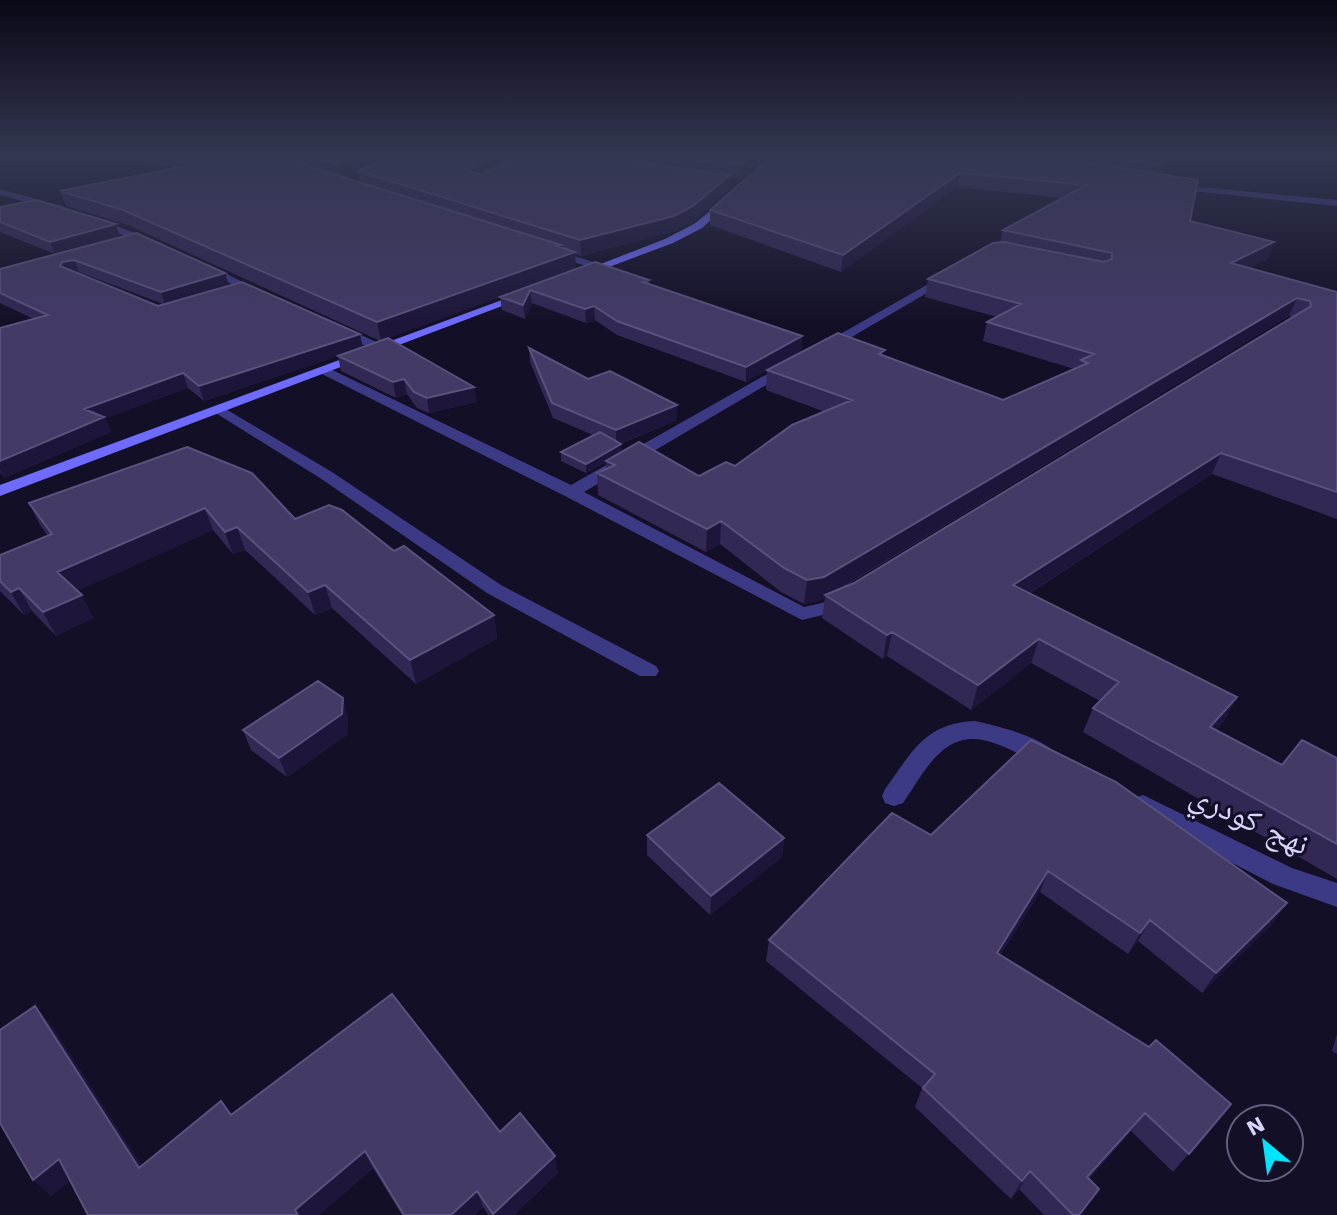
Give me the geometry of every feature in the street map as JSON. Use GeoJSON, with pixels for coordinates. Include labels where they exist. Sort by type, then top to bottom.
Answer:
{"type":"FeatureCollection","features":[{"type":"Feature","properties":{"kind":"street"},"geometry":{"type":"LineString","coordinates":[[65,211],[70,212]]}},
{"type":"Feature","properties":{"kind":"street"},"geometry":{"type":"LineString","coordinates":[[571,278],[669,241],[698,226],[715,211]]}},
{"type":"Feature","properties":{"kind":"street"},"geometry":{"type":"LineString","coordinates":[[83,216],[166,249]]}},
{"type":"Feature","properties":{"kind":"street"},"geometry":{"type":"LineString","coordinates":[[113,245],[141,238]]}},
{"type":"Feature","properties":{"kind":"street"},"geometry":{"type":"LineString","coordinates":[[539,248],[599,267]]}},
{"type":"Feature","properties":{"kind":"street"},"geometry":{"type":"LineString","coordinates":[[190,259],[280,303]]}},
{"type":"Feature","properties":{"kind":"street"},"geometry":{"type":"LineString","coordinates":[[571,492],[956,272]]}},
{"type":"Feature","properties":{"kind":"street"},"geometry":{"type":"LineString","coordinates":[[233,292],[246,287]]}},
{"type":"Feature","properties":{"kind":"street"},"geometry":{"type":"LineString","coordinates":[[0,491],[542,289]]}},
{"type":"Feature","properties":{"kind":"street"},"geometry":{"type":"LineString","coordinates":[[324,322],[382,348]]}},
{"type":"Feature","properties":{"kind":"street"},"geometry":{"type":"LineString","coordinates":[[321,370],[571,492],[802,614],[828,608],[856,591]]}},
{"type":"Feature","properties":{"kind":"street"},"geometry":{"type":"LineString","coordinates":[[219,409],[326,475],[494,589],[648,671]]}},
{"type":"Feature","properties":{"kind":"street"},"geometry":{"type":"LineString","coordinates":[[894,796],[931,746],[959,729],[986,729],[1061,765]]}},
{"type":"Feature","properties":{"kind":"street","name":"نهج كودري"},"geometry":{"type":"LineString","coordinates":[[1117,792],[1283,876],[1337,895]]}},
{"type":"Feature","properties":{"kind":"building"},"geometry":{"type":"Polygon","coordinates":[[[0,211],[72,211],[116,224],[50,242],[0,222],[0,211]]]}},
{"type":"Feature","properties":{"kind":"building"},"geometry":{"type":"Polygon","coordinates":[[[125,211],[451,211],[575,252],[377,322],[125,211]]]}},
{"type":"Feature","properties":{"kind":"building"},"geometry":{"type":"Polygon","coordinates":[[[486,211],[684,211],[674,216],[580,240],[486,211]]]}},
{"type":"Feature","properties":{"kind":"building"},"geometry":{"type":"Polygon","coordinates":[[[712,211],[906,211],[843,255],[712,211]]]}},
{"type":"Feature","properties":{"kind":"building"},"geometry":{"type":"Polygon","coordinates":[[[1039,211],[1192,211],[1190,221],[1274,242],[1231,263],[1337,292],[1337,492],[1221,453],[1013,585],[1237,697],[1210,727],[1282,765],[1302,740],[1337,758],[1337,844],[1093,708],[1119,682],[1039,639],[978,685],[892,632],[887,635],[825,595],[854,583],[1311,306],[1310,301],[1297,298],[824,577],[807,580],[784,568],[721,521],[707,529],[597,473],[615,465],[606,461],[639,442],[699,476],[726,462],[735,466],[792,425],[852,400],[767,370],[838,333],[885,350],[879,354],[1003,400],[1088,363],[1081,360],[1094,354],[987,322],[1021,304],[928,279],[993,243],[1004,242],[1104,262],[1112,259],[1112,253],[1003,230],[1039,211]]]}},
{"type":"Feature","properties":{"kind":"building"},"geometry":{"type":"Polygon","coordinates":[[[136,233],[225,273],[161,292],[74,260],[62,262],[60,266],[158,306],[242,282],[360,334],[199,386],[183,373],[84,409],[104,417],[0,461],[0,328],[48,315],[0,293],[0,269],[136,233]]]}},
{"type":"Feature","properties":{"kind":"building"},"geometry":{"type":"Polygon","coordinates":[[[595,262],[649,280],[643,282],[802,336],[746,367],[617,321],[594,306],[585,309],[530,290],[523,305],[500,297],[595,262]]]}},
{"type":"Feature","properties":{"kind":"building"},"geometry":{"type":"Polygon","coordinates":[[[388,338],[474,387],[427,398],[414,392],[404,379],[393,382],[338,356],[388,338]]]}},
{"type":"Feature","properties":{"kind":"building"},"geometry":{"type":"Polygon","coordinates":[[[529,348],[588,379],[610,371],[677,405],[616,430],[552,403],[529,348]]]}},
{"type":"Feature","properties":{"kind":"building"},"geometry":{"type":"Polygon","coordinates":[[[600,432],[621,444],[586,464],[561,452],[600,432]]]}},
{"type":"Feature","properties":{"kind":"building"},"geometry":{"type":"Polygon","coordinates":[[[187,447],[252,473],[295,519],[329,505],[342,510],[394,551],[404,546],[494,615],[410,660],[325,585],[308,592],[237,527],[225,532],[205,508],[57,572],[82,595],[43,612],[19,588],[11,592],[0,581],[0,555],[52,534],[29,503],[187,447]]]}},
{"type":"Feature","properties":{"kind":"building"},"geometry":{"type":"Polygon","coordinates":[[[318,681],[343,698],[342,714],[279,758],[243,730],[318,681]]]}},
{"type":"Feature","properties":{"kind":"building"},"geometry":{"type":"Polygon","coordinates":[[[1031,740],[1116,782],[1287,903],[1216,973],[1150,920],[1140,933],[1048,871],[997,953],[1149,1047],[1156,1040],[1230,1103],[1225,1103],[1225,1111],[1189,1154],[1145,1113],[1087,1177],[1099,1189],[1079,1215],[1073,1215],[1030,1171],[1022,1181],[923,1088],[935,1074],[769,940],[892,813],[931,835],[1031,740]]]}},
{"type":"Feature","properties":{"kind":"building"},"geometry":{"type":"Polygon","coordinates":[[[719,783],[784,838],[711,896],[647,835],[719,783]]]}},
{"type":"Feature","properties":{"kind":"building"},"geometry":{"type":"Polygon","coordinates":[[[392,994],[500,1132],[520,1113],[555,1156],[493,1214],[477,1191],[451,1215],[404,1215],[365,1151],[295,1210],[298,1215],[88,1215],[59,1159],[33,1180],[0,1123],[0,1030],[35,1006],[139,1168],[221,1101],[231,1115],[392,994]]]}}]}
